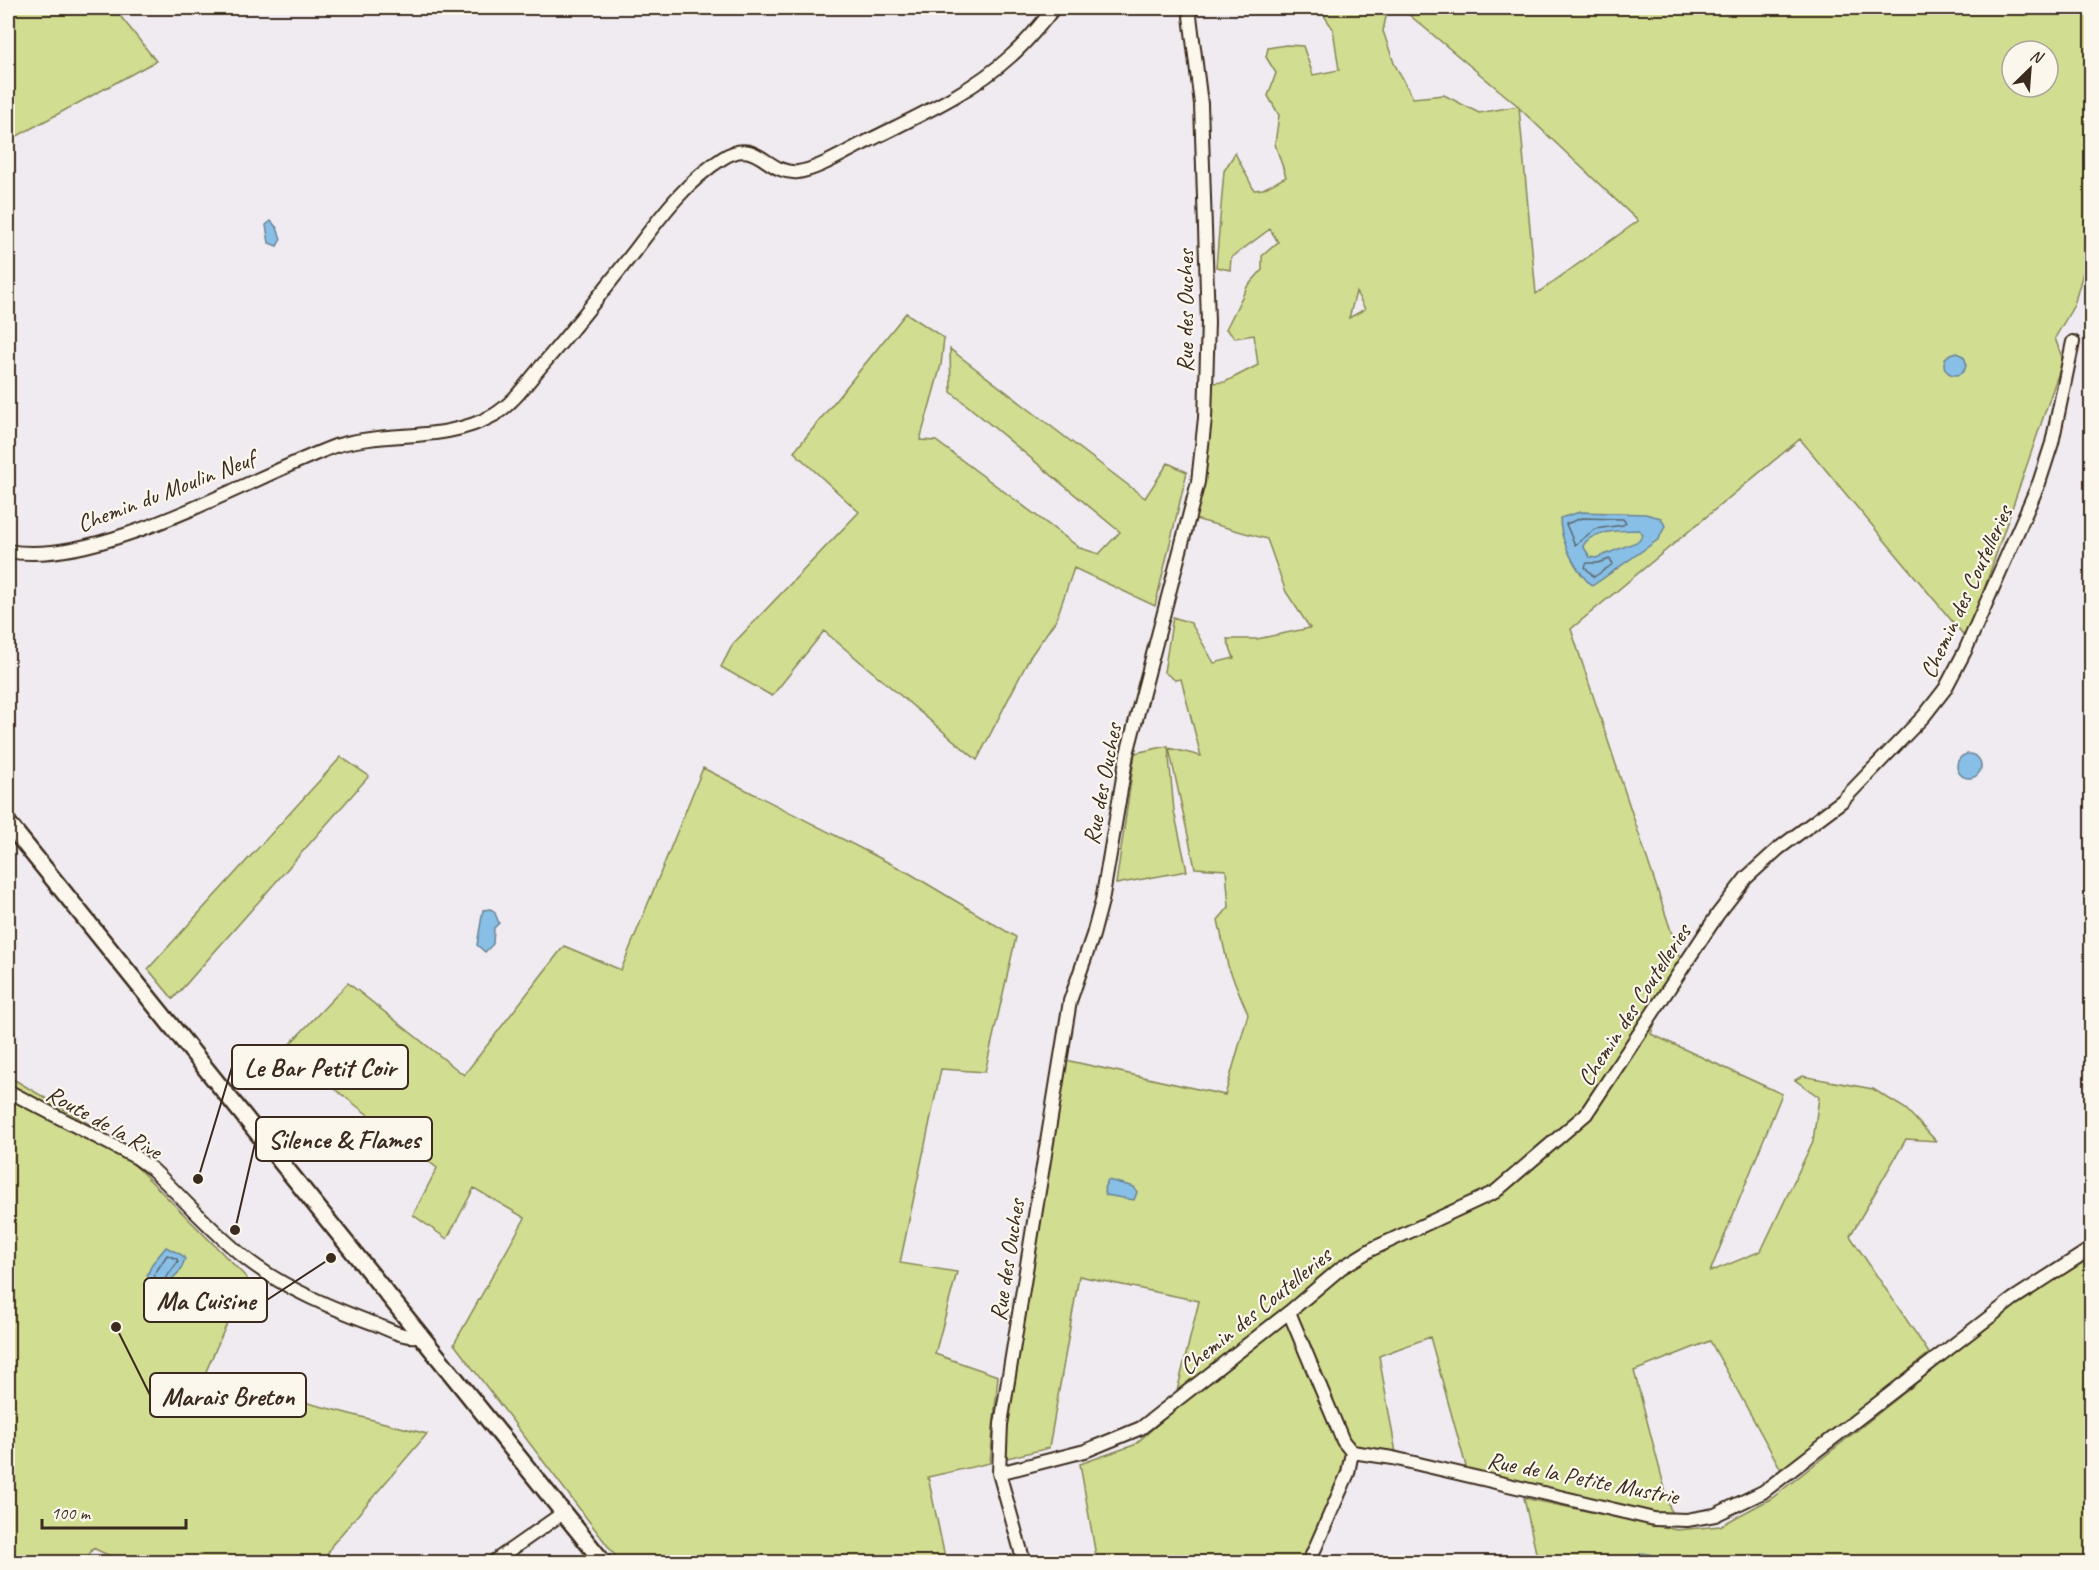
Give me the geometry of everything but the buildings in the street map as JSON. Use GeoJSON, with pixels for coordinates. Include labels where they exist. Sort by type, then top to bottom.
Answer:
{"type":"FeatureCollection","features":[{"type":"Feature","properties":{"kind":"main road"},"geometry":{"type":"LineString","coordinates":[[8,823],[603,1563]]}},
{"type":"Feature","properties":{"kind":"street","name":"Chemin du Moulin Neuf"},"geometry":{"type":"LineString","coordinates":[[8,551],[44,554],[97,544],[335,446],[354,440],[436,434],[467,427],[496,414],[516,396],[555,351],[670,205],[712,166],[726,156],[742,151],[753,153],[789,171],[797,172],[821,163],[902,123],[988,75],[1022,46],[1054,8]]}},
{"type":"Feature","properties":{"kind":"street","name":"Rue des Ouches"},"geometry":{"type":"LineString","coordinates":[[1024,1563],[999,1473],[1001,1424],[1070,1001],[1102,901],[1135,719],[1198,482],[1209,322],[1202,116],[1189,8]]}},
{"type":"Feature","properties":{"kind":"street","name":"Chemin des Coutelleries"},"geometry":{"type":"LineString","coordinates":[[999,1473],[1085,1451],[1141,1428],[1355,1258],[1495,1192],[1575,1125],[1595,1104],[1718,914],[1746,878],[1778,849],[1842,801],[1924,716],[1955,672],[2039,483],[2052,443],[2073,342]]}},
{"type":"Feature","properties":{"kind":"street","name":"Route de la Rive"},"geometry":{"type":"LineString","coordinates":[[8,1091],[137,1158],[152,1169],[250,1262],[282,1282],[320,1303],[363,1320],[404,1335],[421,1335]]}},
{"type":"Feature","properties":{"kind":"street","name":"Rue de la Petite Mustrie"},"geometry":{"type":"LineString","coordinates":[[1352,1452],[1393,1458],[1654,1519],[1687,1520],[1716,1515],[1763,1492],[1782,1479],[2013,1299],[2091,1248]]}},
{"type":"Feature","properties":{"kind":"street"},"geometry":{"type":"LineString","coordinates":[[1289,1312],[1343,1441],[1352,1452],[1348,1473],[1309,1563]]}},
{"type":"Feature","properties":{"kind":"street"},"geometry":{"type":"LineString","coordinates":[[493,1563],[563,1513]]}},
{"type":"Feature","properties":{"kind":"green space"},"geometry":{"type":"Polygon","coordinates":[[[8,8],[114,8],[156,61],[8,141],[8,8]]]}},
{"type":"Feature","properties":{"kind":"green space"},"geometry":{"type":"Polygon","coordinates":[[[1319,8],[1382,8],[1387,12],[1383,31],[1394,63],[1413,98],[1444,95],[1479,113],[1518,106],[1401,8],[2091,8],[2091,244],[2074,305],[2055,338],[2063,360],[1967,639],[1800,439],[1571,629],[1680,958],[1651,1034],[1782,1094],[1710,1272],[1761,1251],[1813,1141],[1819,1097],[1795,1080],[1802,1076],[1873,1089],[1906,1109],[1936,1141],[1906,1139],[1850,1236],[1929,1353],[1783,1473],[1710,1341],[1634,1371],[1672,1516],[1467,1470],[1430,1337],[1379,1356],[1396,1453],[1351,1460],[1307,1562],[1097,1562],[1080,1464],[1134,1445],[1172,1412],[1199,1301],[1079,1276],[1049,1448],[1003,1459],[1065,1060],[1225,1095],[1248,1014],[1228,966],[1218,920],[1229,907],[1226,870],[1195,868],[1169,748],[1201,756],[1181,679],[1175,680],[1164,672],[1173,617],[1191,623],[1214,663],[1234,658],[1227,639],[1257,639],[1310,628],[1286,592],[1267,539],[1195,519],[1203,477],[1211,383],[1225,382],[1258,365],[1254,335],[1235,338],[1226,329],[1247,287],[1262,270],[1262,256],[1278,242],[1270,229],[1231,258],[1230,270],[1216,267],[1224,171],[1235,153],[1254,190],[1263,189],[1286,177],[1275,144],[1279,115],[1268,96],[1276,73],[1266,57],[1268,48],[1286,45],[1303,46],[1313,75],[1339,70],[1333,29],[1319,8]],[[1519,108],[1536,294],[1638,221],[1519,108]],[[1356,292],[1349,318],[1365,309],[1356,292]]]}},
{"type":"Feature","properties":{"kind":"green space"},"geometry":{"type":"Polygon","coordinates":[[[906,313],[944,338],[941,365],[920,440],[936,441],[1080,548],[1099,554],[1120,532],[951,392],[950,349],[1145,498],[1168,463],[1187,472],[1155,606],[1074,568],[1056,620],[1030,657],[977,760],[824,631],[772,696],[721,667],[733,644],[859,512],[794,452],[906,313]]]}},
{"type":"Feature","properties":{"kind":"green space"},"geometry":{"type":"Polygon","coordinates":[[[1168,746],[1174,811],[1187,871],[1116,884],[1135,753],[1168,746]]]}},
{"type":"Feature","properties":{"kind":"green space"},"geometry":{"type":"Polygon","coordinates":[[[341,757],[369,776],[173,999],[148,969],[341,757]]]}},
{"type":"Feature","properties":{"kind":"green space"},"geometry":{"type":"Polygon","coordinates":[[[703,768],[909,873],[1016,937],[985,1072],[941,1069],[900,1263],[957,1272],[935,1354],[998,1376],[990,1463],[928,1477],[946,1562],[620,1562],[454,1344],[525,1218],[474,1188],[447,1239],[413,1215],[437,1168],[284,1050],[348,983],[464,1075],[564,946],[621,970],[703,768]]]}},
{"type":"Feature","properties":{"kind":"green space"},"geometry":{"type":"Polygon","coordinates":[[[8,1076],[101,1131],[247,1278],[204,1376],[427,1434],[332,1545],[324,1562],[123,1562],[93,1548],[85,1562],[44,1562],[8,1553],[8,1076]]]}},
{"type":"Feature","properties":{"kind":"green space"},"geometry":{"type":"Polygon","coordinates":[[[2091,1254],[2091,1562],[1538,1562],[1524,1498],[1677,1530],[1720,1526],[1772,1498],[2017,1303],[2091,1254]]]}},
{"type":"Feature","properties":{"kind":"water"},"geometry":{"type":"Polygon","coordinates":[[[271,221],[277,228],[281,239],[277,246],[269,243],[266,225],[271,221]]]}},
{"type":"Feature","properties":{"kind":"water"},"geometry":{"type":"Polygon","coordinates":[[[1955,353],[1963,356],[1966,364],[1963,372],[1955,375],[1947,372],[1944,364],[1947,356],[1955,353]]]}},
{"type":"Feature","properties":{"kind":"water"},"geometry":{"type":"Polygon","coordinates":[[[1580,512],[1645,514],[1661,518],[1665,526],[1659,539],[1592,586],[1570,555],[1563,536],[1560,518],[1580,512]],[[1639,530],[1608,532],[1593,536],[1583,546],[1590,557],[1596,558],[1639,541],[1643,535],[1639,530]]]}},
{"type":"Feature","properties":{"kind":"water"},"geometry":{"type":"Polygon","coordinates":[[[1969,754],[1978,757],[1981,766],[1978,775],[1969,778],[1960,775],[1957,766],[1960,757],[1969,754]]]}},
{"type":"Feature","properties":{"kind":"water"},"geometry":{"type":"Polygon","coordinates":[[[483,910],[494,911],[499,923],[494,928],[493,944],[485,952],[477,945],[483,910]]]}},
{"type":"Feature","properties":{"kind":"water"},"geometry":{"type":"Polygon","coordinates":[[[1108,1180],[1134,1187],[1137,1192],[1134,1200],[1106,1195],[1104,1188],[1108,1180]]]}},
{"type":"Feature","properties":{"kind":"water"},"geometry":{"type":"Polygon","coordinates":[[[166,1247],[185,1259],[180,1271],[162,1289],[153,1286],[147,1276],[152,1264],[166,1247]]]}},
{"type":"Feature","properties":{"kind":"water"},"geometry":{"type":"Polygon","coordinates":[[[1643,1553],[1652,1555],[1657,1562],[1622,1562],[1643,1553]]]}},
{"type":"Feature","properties":{"kind":"place","name":"Le Bar Petit Coir"},"geometry":{"type":"Point","coordinates":[198,1179]}},
{"type":"Feature","properties":{"kind":"place","name":"Silence & Flames"},"geometry":{"type":"Point","coordinates":[235,1230]}},
{"type":"Feature","properties":{"kind":"place","name":"Ma Cuisine"},"geometry":{"type":"Point","coordinates":[331,1258]}},
{"type":"Feature","properties":{"kind":"place","name":"Marais Breton"},"geometry":{"type":"Point","coordinates":[116,1327]}}]}
